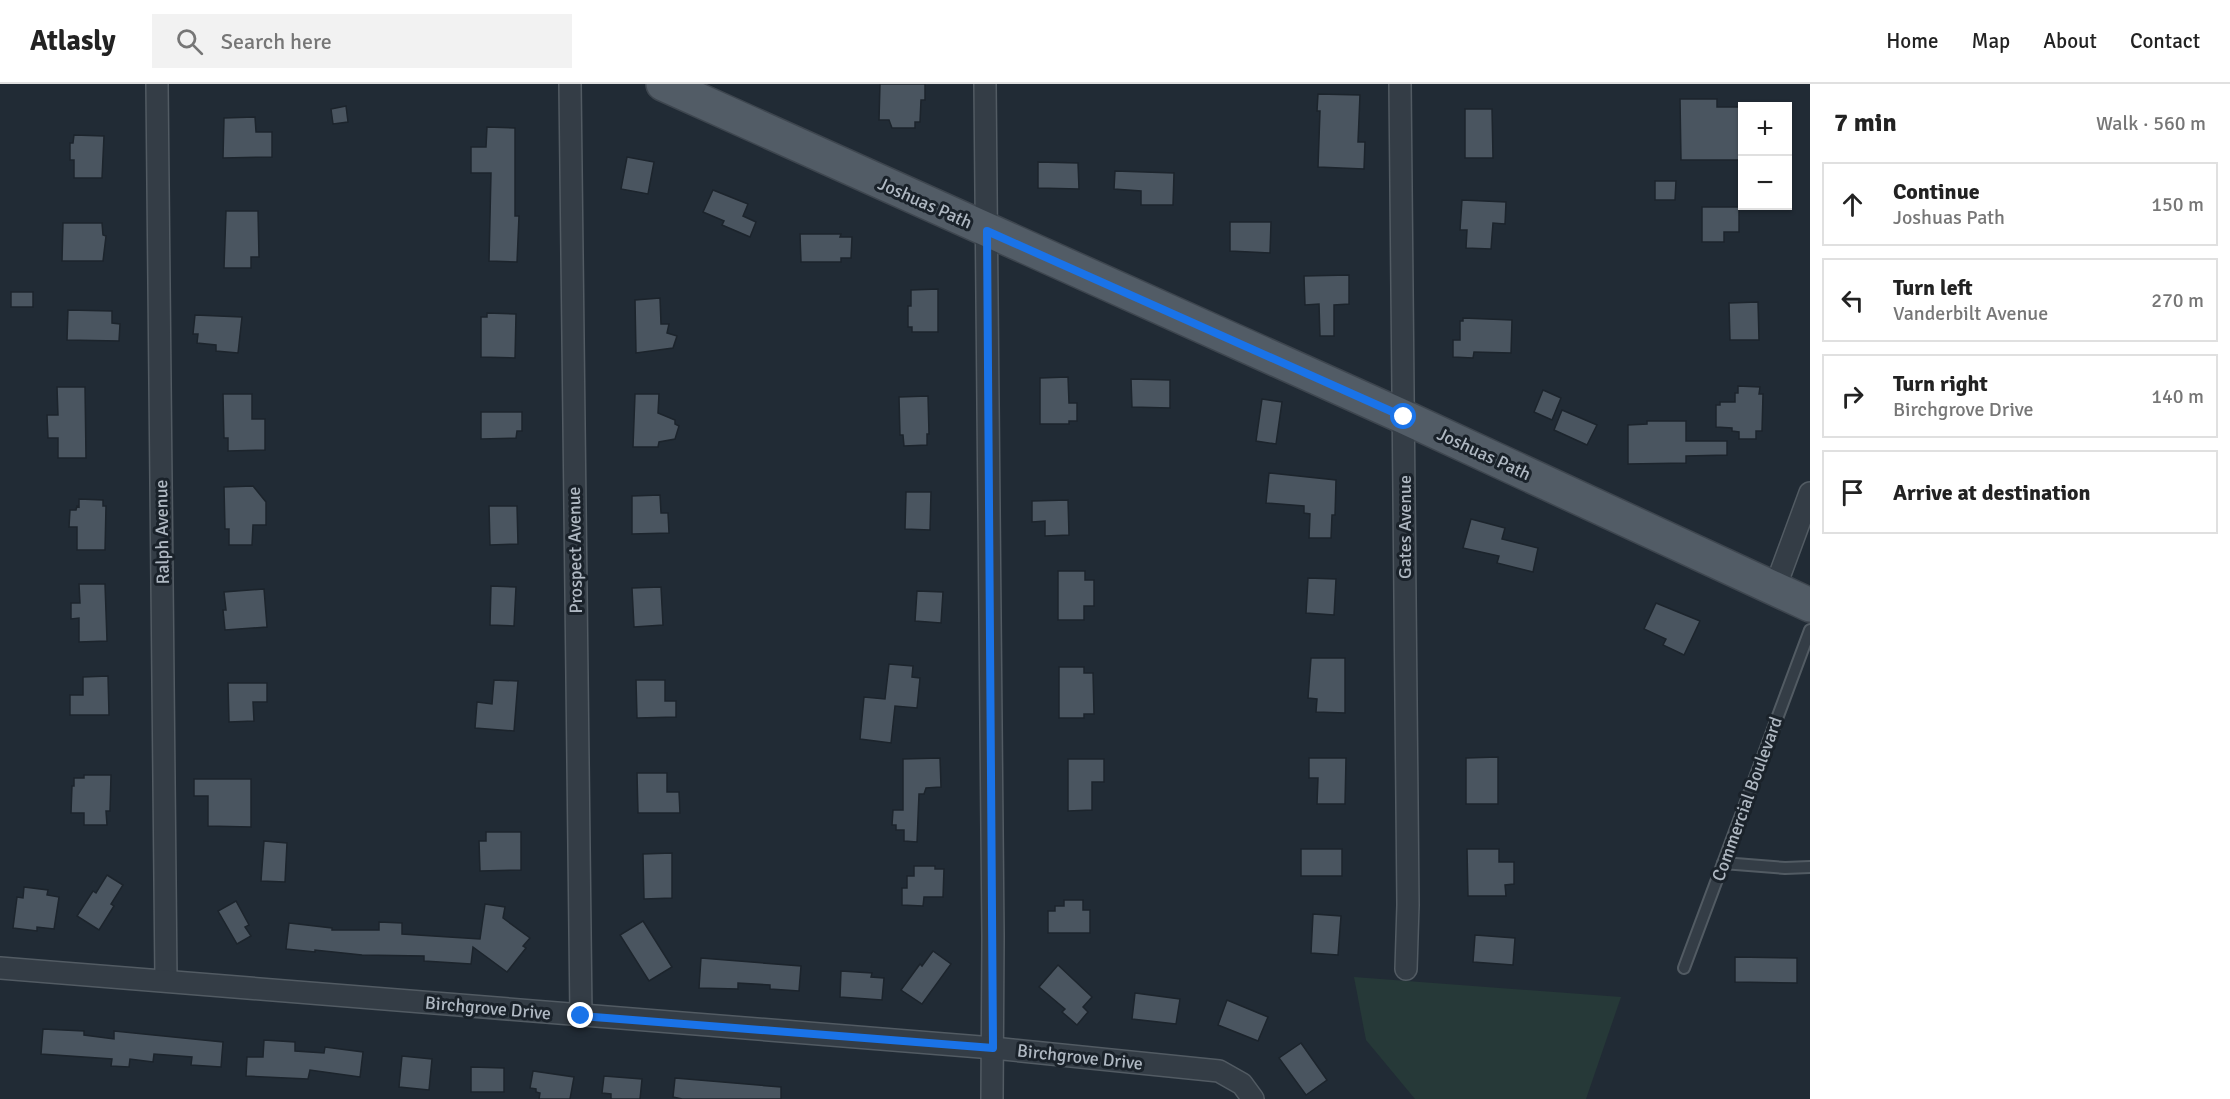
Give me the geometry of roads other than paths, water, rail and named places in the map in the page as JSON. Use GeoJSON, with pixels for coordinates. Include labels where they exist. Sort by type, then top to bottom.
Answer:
{"type":"FeatureCollection","features":[{"type":"Feature","properties":{"kind":"main road","name":"Joshuas Path"},"geometry":{"type":"LineString","coordinates":[[663,84],[1404,417],[1810,605]]}},
{"type":"Feature","properties":{"kind":"street","name":"Ralph Avenue"},"geometry":{"type":"LineString","coordinates":[[158,84],[166,980]]}},
{"type":"Feature","properties":{"kind":"street","name":"Prospect Avenue"},"geometry":{"type":"LineString","coordinates":[[570,84],[581,1016]]}},
{"type":"Feature","properties":{"kind":"street"},"geometry":{"type":"LineString","coordinates":[[985,84],[992,1099]]}},
{"type":"Feature","properties":{"kind":"street","name":"Gates Avenue"},"geometry":{"type":"LineString","coordinates":[[1400,84],[1408,904],[1406,969]]}},
{"type":"Feature","properties":{"kind":"street"},"geometry":{"type":"LineString","coordinates":[[1775,588],[1810,493]]}},
{"type":"Feature","properties":{"kind":"street","name":"Birchgrove Drive"},"geometry":{"type":"LineString","coordinates":[[0,968],[993,1048],[1219,1071],[1242,1084],[1253,1099]]}},
{"type":"Feature","properties":{"kind":"lane","name":"Commercial Boulevard"},"geometry":{"type":"LineString","coordinates":[[1684,968],[1810,630]]}},
{"type":"Feature","properties":{"kind":"lane"},"geometry":{"type":"LineString","coordinates":[[1723,863],[1785,868],[1810,867]]}}]}
